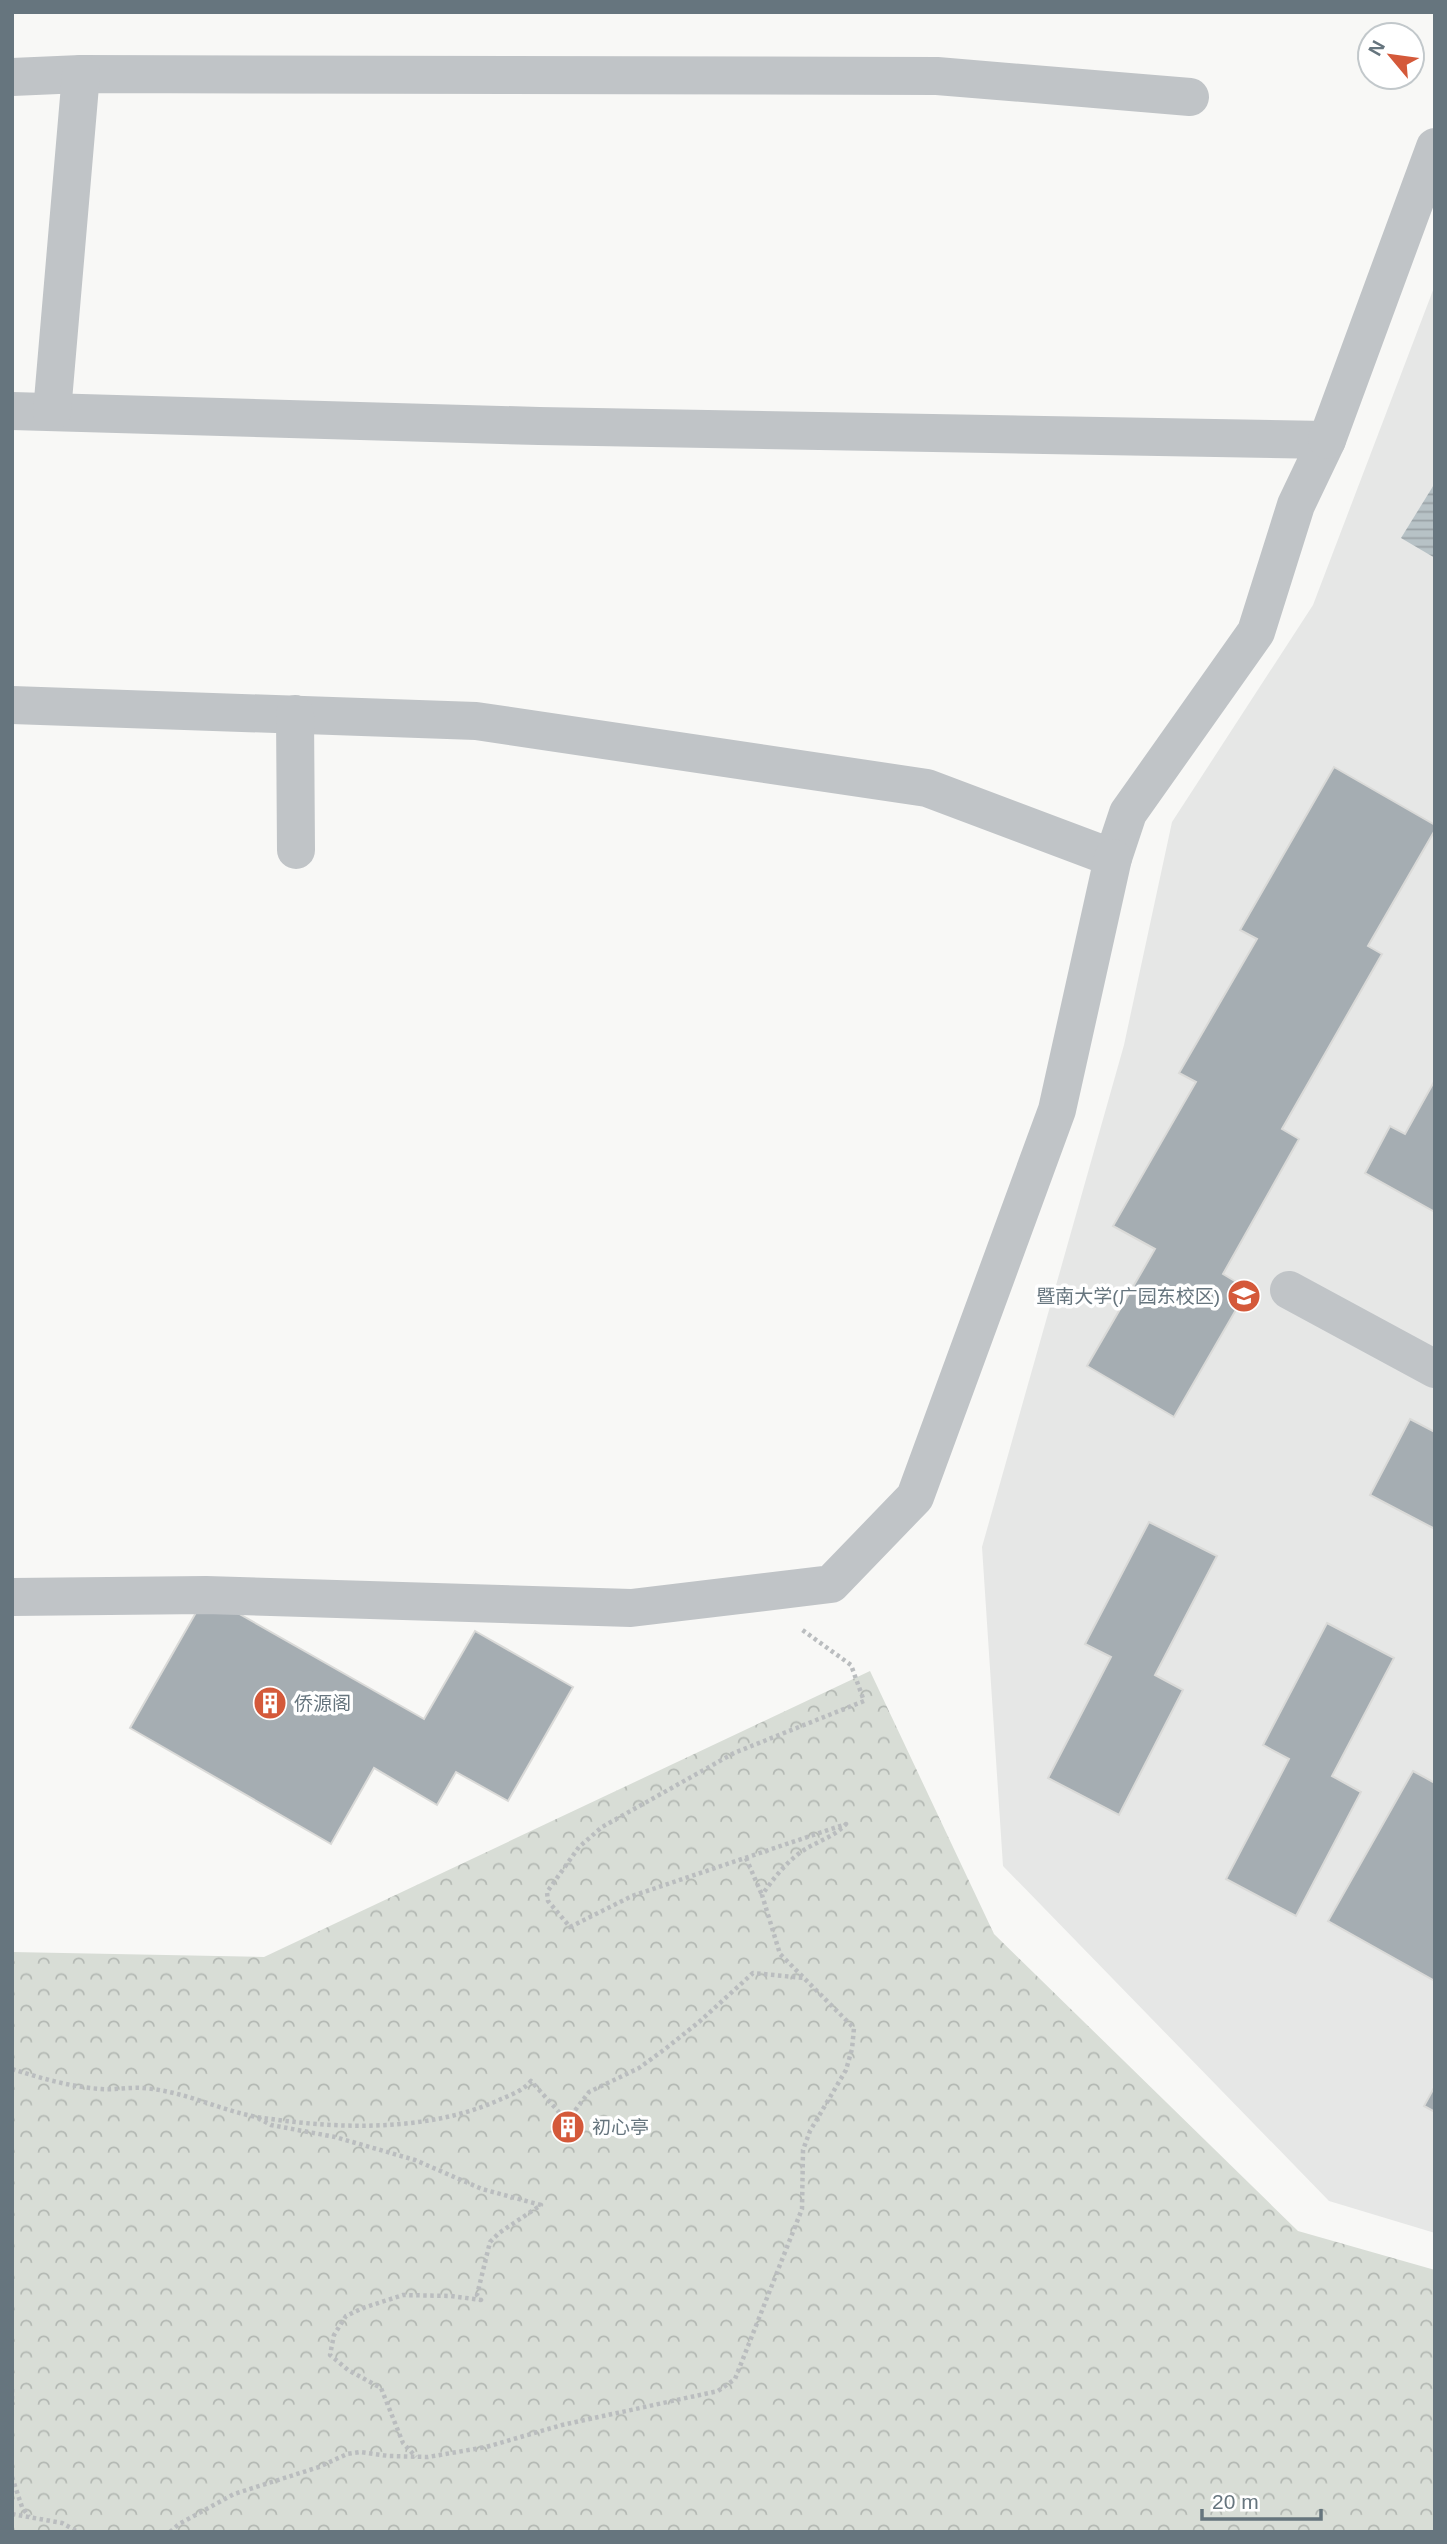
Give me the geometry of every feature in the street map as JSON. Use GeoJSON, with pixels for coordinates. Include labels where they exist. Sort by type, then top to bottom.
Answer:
{"type":"FeatureCollection","features":[{"type":"Feature","properties":{"kind":"street"},"geometry":{"type":"LineString","coordinates":[[12,77],[81,74],[937,76],[1191,97]]}},
{"type":"Feature","properties":{"kind":"street"},"geometry":{"type":"LineString","coordinates":[[52,412],[81,74]]}},
{"type":"Feature","properties":{"kind":"street"},"geometry":{"type":"LineString","coordinates":[[12,1597],[206,1595],[631,1608],[831,1584],[915,1497],[1057,1110],[1113,858],[1128,813],[1256,632],[1297,505],[1327,440],[1435,147]]}},
{"type":"Feature","properties":{"kind":"street"},"geometry":{"type":"LineString","coordinates":[[12,411],[538,426],[1327,440]]}},
{"type":"Feature","properties":{"kind":"street"},"geometry":{"type":"LineString","coordinates":[[12,705],[475,721],[927,788],[1113,858]]}},
{"type":"Feature","properties":{"kind":"street"},"geometry":{"type":"LineString","coordinates":[[295,715],[296,850]]}},
{"type":"Feature","properties":{"kind":"street"},"geometry":{"type":"LineString","coordinates":[[1289,1290],[1435,1369]]}},
{"type":"Feature","properties":{"kind":"path"},"geometry":{"type":"LineString","coordinates":[[762,1895],[772,1880],[802,1852],[838,1833],[846,1824],[632,1896],[570,1927],[548,1901],[547,1892],[579,1847],[602,1827],[734,1753],[864,1701],[850,1665],[792,1622],[763,1592]]}},
{"type":"Feature","properties":{"kind":"path"},"geometry":{"type":"LineString","coordinates":[[170,2532],[178,2524],[234,2494],[319,2467],[347,2454],[360,2452],[417,2457],[486,2447],[562,2425],[719,2391],[735,2379],[802,2209],[803,2150],[825,2102],[846,2070],[854,2028],[780,1954],[762,1895],[746,1858]]}},
{"type":"Feature","properties":{"kind":"path"},"geometry":{"type":"LineString","coordinates":[[12,2069],[54,2081],[101,2089],[143,2088],[194,2097],[255,2116],[351,2126],[397,2124],[468,2113],[514,2093],[531,2081],[567,2121],[589,2092],[639,2068],[699,2022],[753,1973],[806,1978]]}},
{"type":"Feature","properties":{"kind":"path"},"geometry":{"type":"LineString","coordinates":[[255,2116],[271,2125],[335,2137],[415,2160],[482,2189],[541,2205],[490,2242],[477,2295],[481,2300],[403,2295],[346,2316],[334,2335],[330,2355],[348,2370],[381,2388],[403,2443],[417,2457]]}},
{"type":"Feature","properties":{"kind":"path"},"geometry":{"type":"LineString","coordinates":[[12,2389],[12,2405]]}},
{"type":"Feature","properties":{"kind":"path"},"geometry":{"type":"LineString","coordinates":[[12,2477],[22,2507],[30,2517]]}},
{"type":"Feature","properties":{"kind":"path"},"geometry":{"type":"LineString","coordinates":[[12,2514],[62,2523],[78,2532]]}},
{"type":"Feature","properties":{"kind":"shaded area","name":"暨南大学(广园东校区)"},"geometry":{"type":"Polygon","coordinates":[[[1435,285],[1435,2233],[1329,2201],[1003,1866],[982,1547],[1124,1045],[1172,822],[1313,605],[1435,285]]]}},
{"type":"Feature","properties":{"kind":"shaded area"},"geometry":{"type":"Polygon","coordinates":[[[1435,483],[1435,558],[1401,538],[1435,483]]]}},
{"type":"Feature","properties":{"kind":"green space"},"geometry":{"type":"Polygon","coordinates":[[[870,1671],[994,1934],[1298,2231],[1435,2270],[1435,2532],[12,2532],[12,1952],[264,1957],[870,1671]]]}},
{"type":"Feature","properties":{"kind":"building"},"geometry":{"type":"Polygon","coordinates":[[[1334,767],[1435,825],[1435,830],[1368,946],[1382,954],[1282,1129],[1299,1139],[1223,1274],[1248,1289],[1174,1417],[1087,1366],[1155,1249],[1113,1226],[1196,1082],[1179,1073],[1257,939],[1240,930],[1334,767]]]}},
{"type":"Feature","properties":{"kind":"building"},"geometry":{"type":"Polygon","coordinates":[[[1435,1080],[1435,1212],[1365,1173],[1390,1126],[1405,1134],[1435,1080]]]}},
{"type":"Feature","properties":{"kind":"building"},"geometry":{"type":"Polygon","coordinates":[[[1410,1419],[1435,1432],[1435,1529],[1370,1495],[1410,1419]]]}},
{"type":"Feature","properties":{"kind":"building"},"geometry":{"type":"Polygon","coordinates":[[[1149,1522],[1217,1556],[1155,1675],[1183,1690],[1119,1815],[1048,1778],[1111,1657],[1085,1644],[1149,1522]]]}},
{"type":"Feature","properties":{"kind":"building","name":"侨源阁"},"geometry":{"type":"Polygon","coordinates":[[[206,1595],[424,1719],[475,1631],[573,1687],[508,1801],[456,1772],[437,1805],[374,1768],[331,1844],[130,1728],[206,1595]]]}},
{"type":"Feature","properties":{"kind":"building"},"geometry":{"type":"Polygon","coordinates":[[[1327,1623],[1394,1658],[1332,1776],[1361,1792],[1296,1916],[1226,1879],[1289,1759],[1263,1745],[1327,1623]]]}},
{"type":"Feature","properties":{"kind":"building"},"geometry":{"type":"Polygon","coordinates":[[[1413,1771],[1435,1783],[1435,1981],[1328,1921],[1413,1771]]]}},
{"type":"Feature","properties":{"kind":"building"},"geometry":{"type":"Polygon","coordinates":[[[1435,2086],[1435,2112],[1424,2106],[1435,2086]]]}},
{"type":"Feature","properties":{"kind":"building","name":"初心亭"},"geometry":{"type":"Polygon","coordinates":[[[563,2122],[573,2122],[573,2132],[563,2132],[563,2122]]]}},
{"type":"Feature","properties":{"kind":"place","name":"暨南大学(广园东校区)"},"geometry":{"type":"Point","coordinates":[1244,1296]}},
{"type":"Feature","properties":{"kind":"place","name":"侨源阁"},"geometry":{"type":"Point","coordinates":[270,1703]}},
{"type":"Feature","properties":{"kind":"place","name":"初心亭"},"geometry":{"type":"Point","coordinates":[568,2127]}}]}
